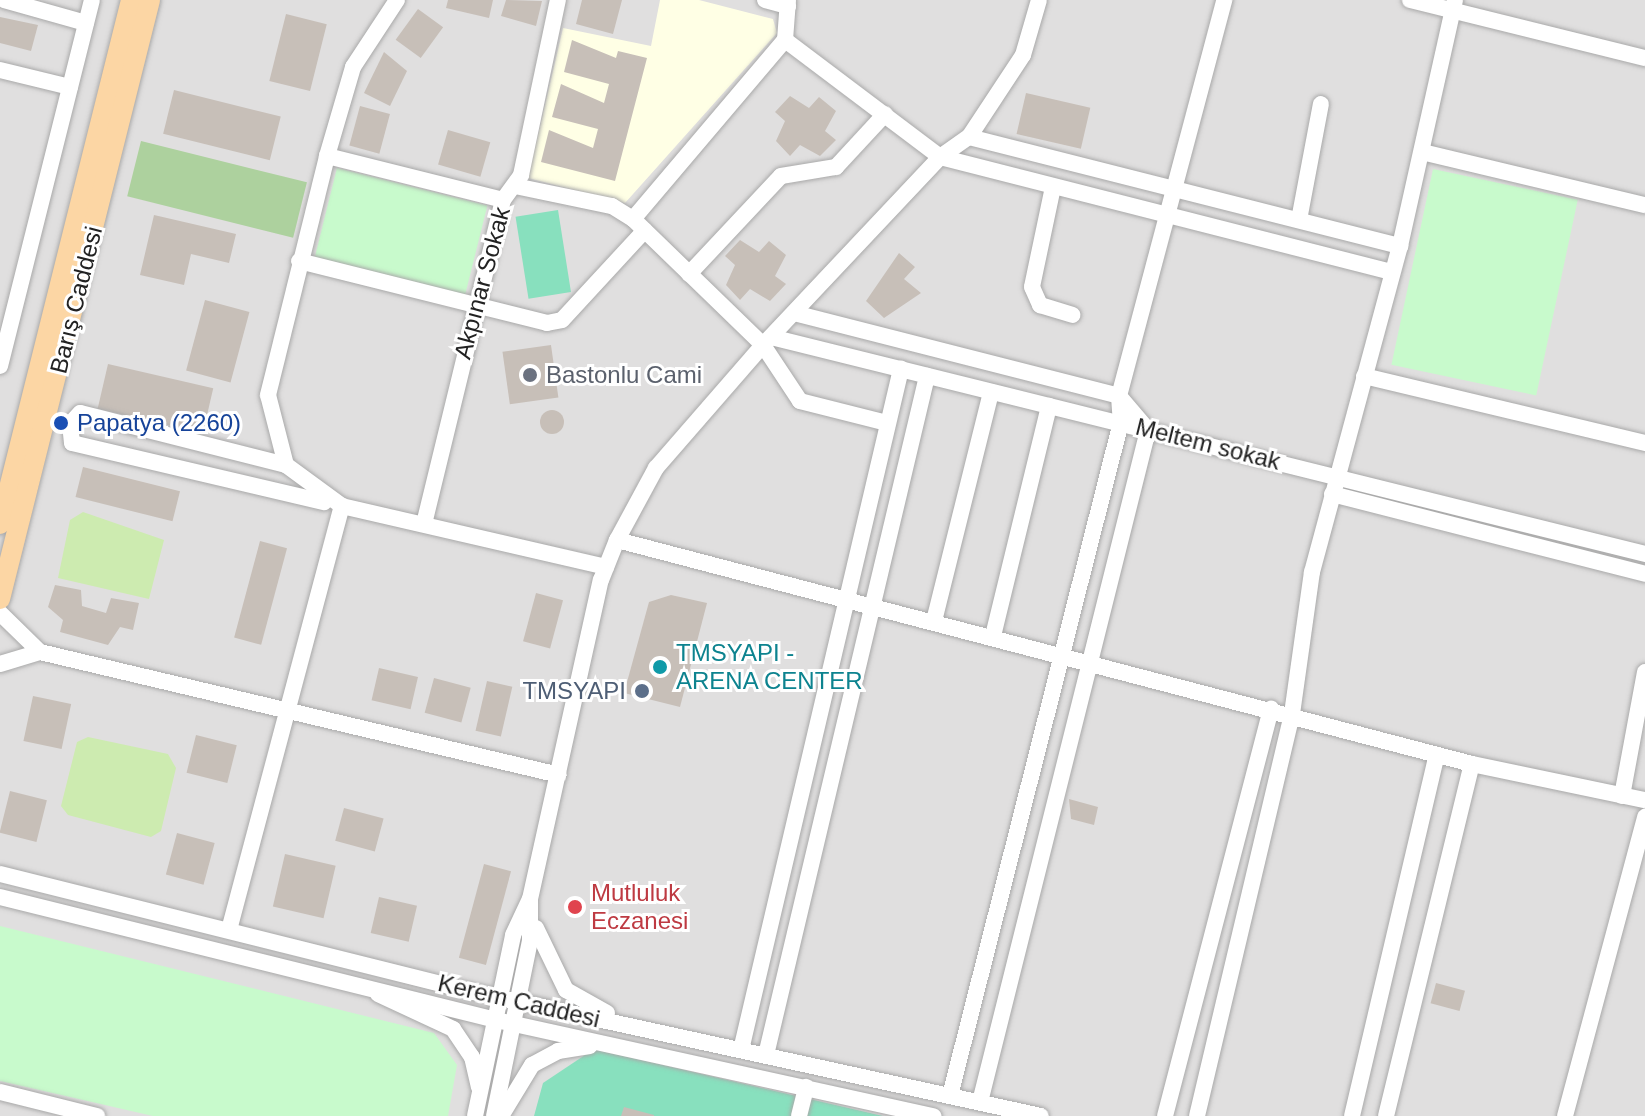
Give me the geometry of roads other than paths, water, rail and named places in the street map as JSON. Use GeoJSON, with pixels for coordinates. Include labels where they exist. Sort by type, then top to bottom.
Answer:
{"type":"FeatureCollection","features":[{"type":"Feature","properties":{"kind":"main road","name":"Barış Caddesi"},"geometry":{"type":"LineString","coordinates":[[0,524],[131,0]]}},
{"type":"Feature","properties":{"kind":"main road","name":"Barış Caddesi"},"geometry":{"type":"LineString","coordinates":[[0,599],[150,0]]}},
{"type":"Feature","properties":{"kind":"street"},"geometry":{"type":"LineString","coordinates":[[4,0],[86,23]]}},
{"type":"Feature","properties":{"kind":"street"},"geometry":{"type":"LineString","coordinates":[[1,355],[92,0]]}},
{"type":"Feature","properties":{"kind":"street"},"geometry":{"type":"LineString","coordinates":[[286,465],[268,395],[299,261],[353,67],[397,0]]}},
{"type":"Feature","properties":{"kind":"street","name":"Akpınar Sokak"},"geometry":{"type":"LineString","coordinates":[[424,524],[474,305],[503,200],[515,186],[558,0]]}},
{"type":"Feature","properties":{"kind":"street"},"geometry":{"type":"LineString","coordinates":[[299,261],[474,305],[562,320],[785,40],[788,3],[765,0]]}},
{"type":"Feature","properties":{"kind":"street"},"geometry":{"type":"LineString","coordinates":[[494,1116],[519,1001],[530,899],[606,567],[617,540],[656,468],[767,341],[940,157],[969,137],[1023,55],[1039,0]]}},
{"type":"Feature","properties":{"kind":"street"},"geometry":{"type":"LineString","coordinates":[[950,1096],[1121,422],[1119,396],[1171,186],[1224,0]]}},
{"type":"Feature","properties":{"kind":"street"},"geometry":{"type":"LineString","coordinates":[[1410,0],[1456,6],[1645,58]]}},
{"type":"Feature","properties":{"kind":"street"},"geometry":{"type":"LineString","coordinates":[[1197,1116],[1292,714],[1332,494],[1400,246],[1456,6]]}},
{"type":"Feature","properties":{"kind":"street"},"geometry":{"type":"LineString","coordinates":[[785,40],[940,157],[1392,272]]}},
{"type":"Feature","properties":{"kind":"street"},"geometry":{"type":"LineString","coordinates":[[0,70],[70,87]]}},
{"type":"Feature","properties":{"kind":"street"},"geometry":{"type":"LineString","coordinates":[[1299,220],[1321,104]]}},
{"type":"Feature","properties":{"kind":"street"},"geometry":{"type":"LineString","coordinates":[[689,274],[781,176],[836,167],[885,114]]}},
{"type":"Feature","properties":{"kind":"street"},"geometry":{"type":"LineString","coordinates":[[969,137],[1400,246]]}},
{"type":"Feature","properties":{"kind":"street"},"geometry":{"type":"LineString","coordinates":[[1422,152],[1645,205]]}},
{"type":"Feature","properties":{"kind":"street"},"geometry":{"type":"LineString","coordinates":[[327,156],[503,200]]}},
{"type":"Feature","properties":{"kind":"street"},"geometry":{"type":"LineString","coordinates":[[515,186],[612,206],[639,224],[689,274],[767,341],[800,401],[887,423]]}},
{"type":"Feature","properties":{"kind":"street"},"geometry":{"type":"LineString","coordinates":[[1053,187],[1032,287],[1040,305],[1073,315]]}},
{"type":"Feature","properties":{"kind":"street","name":"Meltem sokak"},"geometry":{"type":"LineString","coordinates":[[794,313],[1119,396]]}},
{"type":"Feature","properties":{"kind":"street","name":"Meltem sokak"},"geometry":{"type":"LineString","coordinates":[[767,341],[901,369],[1121,422],[1645,554]]}},
{"type":"Feature","properties":{"kind":"street"},"geometry":{"type":"LineString","coordinates":[[741,1050],[844,598],[901,369]]}},
{"type":"Feature","properties":{"kind":"street"},"geometry":{"type":"LineString","coordinates":[[766,1055],[868,604],[927,376]]}},
{"type":"Feature","properties":{"kind":"street"},"geometry":{"type":"LineString","coordinates":[[1364,376],[1645,443]]}},
{"type":"Feature","properties":{"kind":"street"},"geometry":{"type":"LineString","coordinates":[[934,621],[991,392]]}},
{"type":"Feature","properties":{"kind":"street"},"geometry":{"type":"LineString","coordinates":[[980,1102],[1148,430],[1119,396]]}},
{"type":"Feature","properties":{"kind":"street"},"geometry":{"type":"LineString","coordinates":[[993,636],[1049,406]]}},
{"type":"Feature","properties":{"kind":"street"},"geometry":{"type":"LineString","coordinates":[[45,424],[70,424],[80,413],[286,465],[342,506]]}},
{"type":"Feature","properties":{"kind":"street"},"geometry":{"type":"LineString","coordinates":[[70,424],[72,443],[606,567]]}},
{"type":"Feature","properties":{"kind":"street"},"geometry":{"type":"LineString","coordinates":[[1332,494],[1645,574]]}},
{"type":"Feature","properties":{"kind":"street"},"geometry":{"type":"LineString","coordinates":[[229,930],[342,506]]}},
{"type":"Feature","properties":{"kind":"street"},"geometry":{"type":"LineString","coordinates":[[617,540],[1092,661],[1472,764],[1645,800]]}},
{"type":"Feature","properties":{"kind":"street"},"geometry":{"type":"LineString","coordinates":[[0,613],[40,652],[287,715],[559,775]]}},
{"type":"Feature","properties":{"kind":"street"},"geometry":{"type":"LineString","coordinates":[[0,664],[40,652]]}},
{"type":"Feature","properties":{"kind":"street"},"geometry":{"type":"LineString","coordinates":[[1622,796],[1645,672]]}},
{"type":"Feature","properties":{"kind":"street"},"geometry":{"type":"LineString","coordinates":[[1165,1116],[1271,709]]}},
{"type":"Feature","properties":{"kind":"street"},"geometry":{"type":"LineString","coordinates":[[1352,1116],[1437,755]]}},
{"type":"Feature","properties":{"kind":"street"},"geometry":{"type":"LineString","coordinates":[[1386,1116],[1472,764]]}},
{"type":"Feature","properties":{"kind":"street"},"geometry":{"type":"LineString","coordinates":[[1565,1116],[1645,817]]}},
{"type":"Feature","properties":{"kind":"street","name":"Kerem Caddesi"},"geometry":{"type":"LineString","coordinates":[[0,874],[500,997],[1041,1116]]}},
{"type":"Feature","properties":{"kind":"street","name":"Kerem Caddesi"},"geometry":{"type":"LineString","coordinates":[[0,897],[514,1025],[934,1116]]}},
{"type":"Feature","properties":{"kind":"street"},"geometry":{"type":"LineString","coordinates":[[475,1116],[513,935],[530,899]]}},
{"type":"Feature","properties":{"kind":"street"},"geometry":{"type":"LineString","coordinates":[[530,899],[542,952],[566,990],[636,1027]]}},
{"type":"Feature","properties":{"kind":"street"},"geometry":{"type":"LineString","coordinates":[[374,990],[459,1035],[472,1057],[479,1099]]}},
{"type":"Feature","properties":{"kind":"street"},"geometry":{"type":"LineString","coordinates":[[501,1116],[520,1079],[548,1055],[619,1047]]}},
{"type":"Feature","properties":{"kind":"street"},"geometry":{"type":"LineString","coordinates":[[799,1116],[806,1087]]}},
{"type":"Feature","properties":{"kind":"street"},"geometry":{"type":"LineString","coordinates":[[0,1092],[97,1116]]}},
{"type":"Feature","properties":{"kind":"place","name":"Bastonlu Cami"},"geometry":{"type":"Point","coordinates":[530,375]}},
{"type":"Feature","properties":{"kind":"place","name":"Papatya (2260)"},"geometry":{"type":"Point","coordinates":[61,423]}},
{"type":"Feature","properties":{"kind":"place","name":"TMSYAPI - ARENA CENTER"},"geometry":{"type":"Point","coordinates":[660,667]}},
{"type":"Feature","properties":{"kind":"place","name":"TMSYAPI"},"geometry":{"type":"Point","coordinates":[642,691]}},
{"type":"Feature","properties":{"kind":"place","name":"Mutluluk Eczanesi"},"geometry":{"type":"Point","coordinates":[575,907]}}]}
